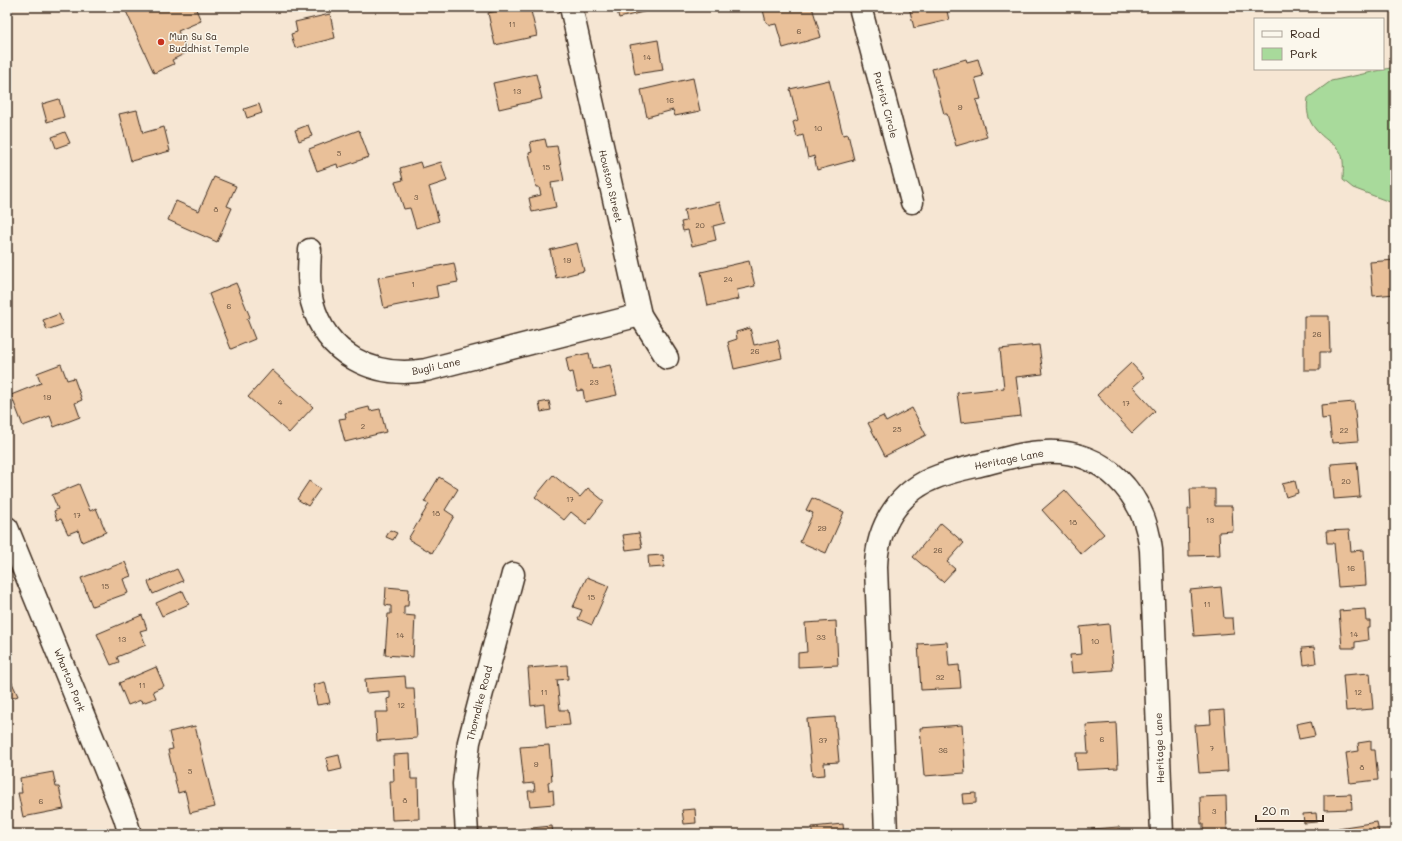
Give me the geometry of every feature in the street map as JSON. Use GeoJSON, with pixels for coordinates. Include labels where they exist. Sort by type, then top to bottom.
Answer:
{"type":"FeatureCollection","features":[{"type":"Feature","properties":{"kind":"street","name":"Houston Street"},"geometry":{"type":"LineString","coordinates":[[571,7],[640,315],[667,358]]}},
{"type":"Feature","properties":{"kind":"street","name":"Patriot Circle"},"geometry":{"type":"LineString","coordinates":[[860,7],[912,202]]}},
{"type":"Feature","properties":{"kind":"street","name":"Bugli Lane"},"geometry":{"type":"LineString","coordinates":[[310,250],[309,277],[312,301],[320,324],[335,344],[354,359],[365,365],[389,372],[426,370],[640,315]]}},
{"type":"Feature","properties":{"kind":"street","name":"Heritage Lane"},"geometry":{"type":"LineString","coordinates":[[886,834],[876,567],[878,546],[884,526],[889,516],[902,499],[918,485],[928,480],[948,472],[1023,454],[1057,452],[1079,456],[1110,472],[1126,488],[1139,506],[1147,528],[1151,550],[1162,834]]}},
{"type":"Feature","properties":{"kind":"street","name":"Wharton Park"},"geometry":{"type":"LineString","coordinates":[[7,528],[110,779],[130,834]]}},
{"type":"Feature","properties":{"kind":"street","name":"Thorndike Road"},"geometry":{"type":"LineString","coordinates":[[467,834],[464,784],[468,749],[472,728],[513,574]]}},
{"type":"Feature","properties":{"kind":"green space"},"geometry":{"type":"Polygon","coordinates":[[[1395,67],[1395,204],[1353,188],[1343,180],[1341,153],[1314,127],[1309,117],[1307,105],[1308,98],[1331,81],[1395,67]]]}},
{"type":"Feature","properties":{"kind":"building","name":"Mun Su Sa Buddhist Temple"},"geometry":{"type":"Polygon","coordinates":[[[129,7],[195,7],[201,21],[178,31],[188,52],[172,60],[174,64],[154,73],[125,9],[129,7]]]}},
{"type":"Feature","properties":{"kind":"building"},"geometry":{"type":"Polygon","coordinates":[[[514,7],[530,7],[537,36],[495,45],[488,13],[514,7]]]}},
{"type":"Feature","properties":{"kind":"building"},"geometry":{"type":"Polygon","coordinates":[[[616,7],[646,7],[647,11],[619,18],[616,7]]]}},
{"type":"Feature","properties":{"kind":"building"},"geometry":{"type":"Polygon","coordinates":[[[765,7],[812,7],[821,37],[783,48],[776,24],[771,25],[766,22],[763,10],[765,7]]]}},
{"type":"Feature","properties":{"kind":"building"},"geometry":{"type":"Polygon","coordinates":[[[909,7],[946,7],[949,20],[914,28],[909,7]]]}},
{"type":"Feature","properties":{"kind":"building"},"geometry":{"type":"Polygon","coordinates":[[[330,14],[335,38],[295,48],[291,34],[297,32],[295,22],[330,14]]]}},
{"type":"Feature","properties":{"kind":"building"},"geometry":{"type":"Polygon","coordinates":[[[658,40],[663,70],[635,74],[630,45],[658,40]]]}},
{"type":"Feature","properties":{"kind":"building"},"geometry":{"type":"Polygon","coordinates":[[[966,59],[967,62],[978,59],[983,76],[975,78],[981,99],[976,100],[987,137],[956,146],[947,114],[944,114],[932,69],[966,59]]]}},
{"type":"Feature","properties":{"kind":"building"},"geometry":{"type":"Polygon","coordinates":[[[536,74],[542,99],[499,109],[493,83],[536,74]]]}},
{"type":"Feature","properties":{"kind":"building"},"geometry":{"type":"Polygon","coordinates":[[[693,78],[700,111],[675,116],[673,110],[647,117],[641,90],[693,78]]]}},
{"type":"Feature","properties":{"kind":"building"},"geometry":{"type":"Polygon","coordinates":[[[829,80],[843,135],[848,134],[854,160],[817,170],[814,156],[808,158],[803,135],[797,137],[793,122],[798,120],[790,89],[829,80]]]}},
{"type":"Feature","properties":{"kind":"building"},"geometry":{"type":"Polygon","coordinates":[[[59,99],[64,117],[47,122],[42,104],[59,99]]]}},
{"type":"Feature","properties":{"kind":"building"},"geometry":{"type":"Polygon","coordinates":[[[259,104],[262,113],[247,118],[244,109],[259,104]]]}},
{"type":"Feature","properties":{"kind":"building"},"geometry":{"type":"Polygon","coordinates":[[[137,110],[143,133],[164,127],[170,151],[131,161],[119,114],[137,110]]]}},
{"type":"Feature","properties":{"kind":"building"},"geometry":{"type":"Polygon","coordinates":[[[308,125],[312,136],[299,141],[295,130],[308,125]]]}},
{"type":"Feature","properties":{"kind":"building"},"geometry":{"type":"Polygon","coordinates":[[[359,130],[369,157],[338,168],[337,164],[317,171],[309,149],[359,130]]]}},
{"type":"Feature","properties":{"kind":"building"},"geometry":{"type":"Polygon","coordinates":[[[65,132],[70,143],[56,148],[52,137],[65,132]]]}},
{"type":"Feature","properties":{"kind":"building"},"geometry":{"type":"Polygon","coordinates":[[[545,139],[547,147],[557,146],[564,181],[551,183],[556,207],[532,212],[529,198],[541,195],[539,187],[536,187],[529,153],[532,152],[530,142],[545,139]]]}},
{"type":"Feature","properties":{"kind":"building"},"geometry":{"type":"Polygon","coordinates":[[[420,162],[422,168],[441,162],[447,181],[429,187],[439,221],[416,228],[410,208],[404,209],[395,182],[403,180],[400,168],[420,162]]]}},
{"type":"Feature","properties":{"kind":"building"},"geometry":{"type":"Polygon","coordinates":[[[214,177],[236,186],[227,206],[232,208],[217,242],[168,220],[176,201],[199,211],[214,177]]]}},
{"type":"Feature","properties":{"kind":"building"},"geometry":{"type":"Polygon","coordinates":[[[720,202],[725,223],[713,226],[716,240],[692,246],[688,230],[683,231],[681,222],[686,221],[684,210],[720,202]]]}},
{"type":"Feature","properties":{"kind":"building"},"geometry":{"type":"Polygon","coordinates":[[[577,243],[584,271],[556,278],[550,250],[577,243]]]}},
{"type":"Feature","properties":{"kind":"building"},"geometry":{"type":"Polygon","coordinates":[[[1395,260],[1395,294],[1373,296],[1370,262],[1395,260]]]}},
{"type":"Feature","properties":{"kind":"building"},"geometry":{"type":"Polygon","coordinates":[[[749,261],[755,286],[737,290],[739,299],[708,306],[701,272],[749,261]]]}},
{"type":"Feature","properties":{"kind":"building"},"geometry":{"type":"Polygon","coordinates":[[[454,263],[458,282],[436,286],[438,297],[384,308],[378,278],[454,263]]]}},
{"type":"Feature","properties":{"kind":"building"},"geometry":{"type":"Polygon","coordinates":[[[236,283],[250,317],[247,319],[255,339],[231,349],[209,294],[236,283]]]}},
{"type":"Feature","properties":{"kind":"building"},"geometry":{"type":"Polygon","coordinates":[[[59,314],[63,324],[47,330],[43,320],[59,314]]]}},
{"type":"Feature","properties":{"kind":"building"},"geometry":{"type":"Polygon","coordinates":[[[1304,316],[1329,316],[1330,352],[1320,352],[1320,370],[1304,370],[1304,316]]]}},
{"type":"Feature","properties":{"kind":"building"},"geometry":{"type":"Polygon","coordinates":[[[750,328],[754,345],[778,340],[782,358],[734,369],[728,342],[737,339],[736,332],[750,328]]]}},
{"type":"Feature","properties":{"kind":"building"},"geometry":{"type":"Polygon","coordinates":[[[1039,345],[1043,374],[1016,377],[1021,416],[961,423],[957,393],[1004,388],[1000,349],[1039,345]]]}},
{"type":"Feature","properties":{"kind":"building"},"geometry":{"type":"Polygon","coordinates":[[[589,353],[592,369],[610,365],[617,395],[585,402],[583,390],[577,391],[573,372],[569,373],[566,358],[589,353]]]}},
{"type":"Feature","properties":{"kind":"building"},"geometry":{"type":"Polygon","coordinates":[[[1131,363],[1144,377],[1133,387],[1155,411],[1132,433],[1097,395],[1131,363]]]}},
{"type":"Feature","properties":{"kind":"building"},"geometry":{"type":"Polygon","coordinates":[[[61,364],[67,380],[74,378],[82,400],[75,403],[80,417],[54,427],[50,416],[23,426],[11,395],[41,383],[37,373],[61,364]]]}},
{"type":"Feature","properties":{"kind":"building"},"geometry":{"type":"Polygon","coordinates":[[[272,370],[313,407],[289,433],[248,397],[272,370]]]}},
{"type":"Feature","properties":{"kind":"building"},"geometry":{"type":"Polygon","coordinates":[[[549,401],[551,410],[541,412],[539,403],[549,401]]]}},
{"type":"Feature","properties":{"kind":"building"},"geometry":{"type":"Polygon","coordinates":[[[1354,402],[1358,441],[1332,443],[1329,418],[1322,419],[1321,405],[1354,402]]]}},
{"type":"Feature","properties":{"kind":"building"},"geometry":{"type":"Polygon","coordinates":[[[369,407],[370,411],[380,409],[386,432],[345,442],[339,419],[346,418],[345,413],[369,407]]]}},
{"type":"Feature","properties":{"kind":"building"},"geometry":{"type":"Polygon","coordinates":[[[912,408],[926,435],[885,456],[868,423],[883,416],[886,422],[912,408]]]}},
{"type":"Feature","properties":{"kind":"building"},"geometry":{"type":"Polygon","coordinates":[[[1357,462],[1360,497],[1334,499],[1331,464],[1357,462]]]}},
{"type":"Feature","properties":{"kind":"building"},"geometry":{"type":"Polygon","coordinates":[[[553,475],[580,497],[588,488],[604,501],[586,524],[571,512],[564,520],[535,497],[553,475]]]}},
{"type":"Feature","properties":{"kind":"building"},"geometry":{"type":"Polygon","coordinates":[[[439,477],[458,489],[445,510],[454,516],[432,553],[408,539],[429,504],[424,502],[439,477]]]}},
{"type":"Feature","properties":{"kind":"building"},"geometry":{"type":"Polygon","coordinates":[[[309,481],[320,489],[308,506],[297,499],[309,481]]]}},
{"type":"Feature","properties":{"kind":"building"},"geometry":{"type":"Polygon","coordinates":[[[1295,481],[1298,493],[1286,497],[1282,484],[1295,481]]]}},
{"type":"Feature","properties":{"kind":"building"},"geometry":{"type":"Polygon","coordinates":[[[79,484],[90,511],[96,508],[106,532],[82,542],[78,530],[68,534],[61,519],[57,520],[54,511],[58,509],[52,495],[79,484]]]}},
{"type":"Feature","properties":{"kind":"building"},"geometry":{"type":"Polygon","coordinates":[[[1190,489],[1215,489],[1215,506],[1232,506],[1233,531],[1219,532],[1220,555],[1189,556],[1188,509],[1191,509],[1190,489]]]}},
{"type":"Feature","properties":{"kind":"building"},"geometry":{"type":"Polygon","coordinates":[[[1065,490],[1104,534],[1081,554],[1042,510],[1065,490]]]}},
{"type":"Feature","properties":{"kind":"building"},"geometry":{"type":"Polygon","coordinates":[[[812,498],[844,512],[826,553],[800,542],[813,513],[806,510],[812,498]]]}},
{"type":"Feature","properties":{"kind":"building"},"geometry":{"type":"Polygon","coordinates":[[[941,523],[964,543],[947,562],[955,569],[943,582],[913,557],[941,523]]]}},
{"type":"Feature","properties":{"kind":"building"},"geometry":{"type":"Polygon","coordinates":[[[390,530],[397,533],[393,540],[386,537],[390,530]]]}},
{"type":"Feature","properties":{"kind":"building"},"geometry":{"type":"Polygon","coordinates":[[[1349,530],[1351,551],[1364,550],[1366,585],[1338,587],[1334,543],[1327,543],[1326,531],[1349,530]]]}},
{"type":"Feature","properties":{"kind":"building"},"geometry":{"type":"Polygon","coordinates":[[[639,533],[642,548],[626,550],[623,535],[639,533]]]}},
{"type":"Feature","properties":{"kind":"building"},"geometry":{"type":"Polygon","coordinates":[[[663,555],[664,567],[649,568],[648,556],[663,555]]]}},
{"type":"Feature","properties":{"kind":"building"},"geometry":{"type":"Polygon","coordinates":[[[125,562],[131,576],[123,579],[128,593],[92,606],[81,578],[125,562]]]}},
{"type":"Feature","properties":{"kind":"building"},"geometry":{"type":"Polygon","coordinates":[[[177,569],[183,581],[153,594],[148,582],[177,569]]]}},
{"type":"Feature","properties":{"kind":"building"},"geometry":{"type":"Polygon","coordinates":[[[587,577],[609,586],[592,625],[578,619],[582,610],[573,607],[587,577]]]}},
{"type":"Feature","properties":{"kind":"building"},"geometry":{"type":"Polygon","coordinates":[[[386,587],[409,589],[408,606],[404,606],[404,615],[415,616],[413,657],[385,655],[388,614],[391,614],[391,606],[385,605],[386,587]]]}},
{"type":"Feature","properties":{"kind":"building"},"geometry":{"type":"Polygon","coordinates":[[[1221,587],[1224,618],[1233,618],[1234,633],[1194,636],[1190,590],[1221,587]]]}},
{"type":"Feature","properties":{"kind":"building"},"geometry":{"type":"Polygon","coordinates":[[[183,591],[189,604],[162,616],[156,603],[183,591]]]}},
{"type":"Feature","properties":{"kind":"building"},"geometry":{"type":"Polygon","coordinates":[[[1365,609],[1366,621],[1370,621],[1370,628],[1367,628],[1368,640],[1355,642],[1355,648],[1342,648],[1339,611],[1365,609]]]}},
{"type":"Feature","properties":{"kind":"building"},"geometry":{"type":"Polygon","coordinates":[[[142,615],[147,629],[140,631],[146,645],[117,657],[119,662],[111,665],[97,634],[142,615]]]}},
{"type":"Feature","properties":{"kind":"building"},"geometry":{"type":"Polygon","coordinates":[[[836,621],[838,665],[798,667],[798,653],[807,652],[805,623],[836,621]]]}},
{"type":"Feature","properties":{"kind":"building"},"geometry":{"type":"Polygon","coordinates":[[[1109,624],[1113,670],[1072,673],[1070,655],[1082,654],[1080,627],[1109,624]]]}},
{"type":"Feature","properties":{"kind":"building"},"geometry":{"type":"Polygon","coordinates":[[[947,642],[949,666],[959,665],[961,688],[921,690],[918,644],[947,642]]]}},
{"type":"Feature","properties":{"kind":"building"},"geometry":{"type":"Polygon","coordinates":[[[1314,647],[1316,663],[1304,665],[1302,648],[1314,647]]]}},
{"type":"Feature","properties":{"kind":"building"},"geometry":{"type":"Polygon","coordinates":[[[567,665],[568,679],[557,680],[560,710],[568,710],[570,725],[546,727],[544,704],[531,706],[528,668],[567,665]]]}},
{"type":"Feature","properties":{"kind":"building"},"geometry":{"type":"Polygon","coordinates":[[[156,667],[164,686],[153,691],[156,698],[142,703],[141,700],[128,705],[119,683],[156,667]]]}},
{"type":"Feature","properties":{"kind":"building"},"geometry":{"type":"Polygon","coordinates":[[[1370,673],[1373,709],[1346,711],[1343,675],[1370,673]]]}},
{"type":"Feature","properties":{"kind":"building"},"geometry":{"type":"Polygon","coordinates":[[[7,674],[18,696],[7,700],[7,674]]]}},
{"type":"Feature","properties":{"kind":"building"},"geometry":{"type":"Polygon","coordinates":[[[405,676],[406,688],[414,688],[417,738],[377,741],[375,712],[388,712],[387,699],[390,698],[390,691],[366,693],[365,679],[405,676]]]}},
{"type":"Feature","properties":{"kind":"building"},"geometry":{"type":"Polygon","coordinates":[[[325,682],[330,703],[317,705],[313,685],[325,682]]]}},
{"type":"Feature","properties":{"kind":"building"},"geometry":{"type":"Polygon","coordinates":[[[1224,710],[1228,771],[1199,773],[1195,725],[1211,724],[1210,711],[1224,710]]]}},
{"type":"Feature","properties":{"kind":"building"},"geometry":{"type":"Polygon","coordinates":[[[835,717],[839,762],[824,763],[825,775],[812,776],[807,719],[835,717]]]}},
{"type":"Feature","properties":{"kind":"building"},"geometry":{"type":"Polygon","coordinates":[[[1311,721],[1315,736],[1299,739],[1296,724],[1311,721]]]}},
{"type":"Feature","properties":{"kind":"building"},"geometry":{"type":"Polygon","coordinates":[[[1116,723],[1118,768],[1077,770],[1076,753],[1088,753],[1086,725],[1116,723]]]}},
{"type":"Feature","properties":{"kind":"building"},"geometry":{"type":"Polygon","coordinates":[[[962,725],[965,773],[924,776],[920,728],[962,725]]]}},
{"type":"Feature","properties":{"kind":"building"},"geometry":{"type":"Polygon","coordinates":[[[195,726],[215,807],[190,813],[185,791],[178,793],[168,750],[173,749],[169,732],[195,726]]]}},
{"type":"Feature","properties":{"kind":"building"},"geometry":{"type":"Polygon","coordinates":[[[1371,741],[1371,750],[1375,750],[1378,780],[1350,783],[1346,753],[1359,751],[1358,743],[1371,741]]]}},
{"type":"Feature","properties":{"kind":"building"},"geometry":{"type":"Polygon","coordinates":[[[549,745],[552,781],[548,782],[549,791],[553,790],[554,804],[530,806],[528,791],[535,791],[534,783],[524,784],[520,747],[549,745]]]}},
{"type":"Feature","properties":{"kind":"building"},"geometry":{"type":"Polygon","coordinates":[[[410,754],[411,779],[418,779],[419,819],[392,820],[390,781],[394,781],[393,755],[410,754]]]}},
{"type":"Feature","properties":{"kind":"building"},"geometry":{"type":"Polygon","coordinates":[[[339,755],[342,769],[329,772],[326,758],[339,755]]]}},
{"type":"Feature","properties":{"kind":"building"},"geometry":{"type":"Polygon","coordinates":[[[53,772],[56,787],[59,787],[64,809],[23,817],[18,793],[22,793],[20,778],[53,772]]]}},
{"type":"Feature","properties":{"kind":"building"},"geometry":{"type":"Polygon","coordinates":[[[976,793],[976,803],[963,804],[962,794],[976,793]]]}},
{"type":"Feature","properties":{"kind":"building"},"geometry":{"type":"Polygon","coordinates":[[[1351,794],[1352,809],[1324,810],[1324,795],[1351,794]]]}},
{"type":"Feature","properties":{"kind":"building"},"geometry":{"type":"Polygon","coordinates":[[[1226,796],[1227,830],[1233,830],[1233,834],[1200,834],[1200,831],[1203,831],[1203,824],[1201,824],[1200,797],[1226,796]]]}},
{"type":"Feature","properties":{"kind":"building"},"geometry":{"type":"Polygon","coordinates":[[[695,809],[696,823],[684,824],[682,810],[695,809]]]}},
{"type":"Feature","properties":{"kind":"building"},"geometry":{"type":"Polygon","coordinates":[[[1316,813],[1317,822],[1304,823],[1303,814],[1316,813]]]}},
{"type":"Feature","properties":{"kind":"building"},"geometry":{"type":"Polygon","coordinates":[[[1377,822],[1379,834],[1339,834],[1338,828],[1377,822]]]}},
{"type":"Feature","properties":{"kind":"building"},"geometry":{"type":"Polygon","coordinates":[[[843,824],[844,834],[812,834],[812,827],[843,824]]]}},
{"type":"Feature","properties":{"kind":"building"},"geometry":{"type":"Polygon","coordinates":[[[552,826],[553,834],[522,834],[521,829],[552,826]]]}},
{"type":"Feature","properties":{"kind":"building"},"geometry":{"type":"Polygon","coordinates":[[[1119,827],[1120,834],[1091,834],[1091,829],[1119,827]]]}},
{"type":"Feature","properties":{"kind":"building"},"geometry":{"type":"Polygon","coordinates":[[[958,832],[958,834],[932,834],[958,832]]]}},
{"type":"Feature","properties":{"kind":"place","name":"Mun Su Sa Buddhist Temple"},"geometry":{"type":"Point","coordinates":[161,42]}}]}
